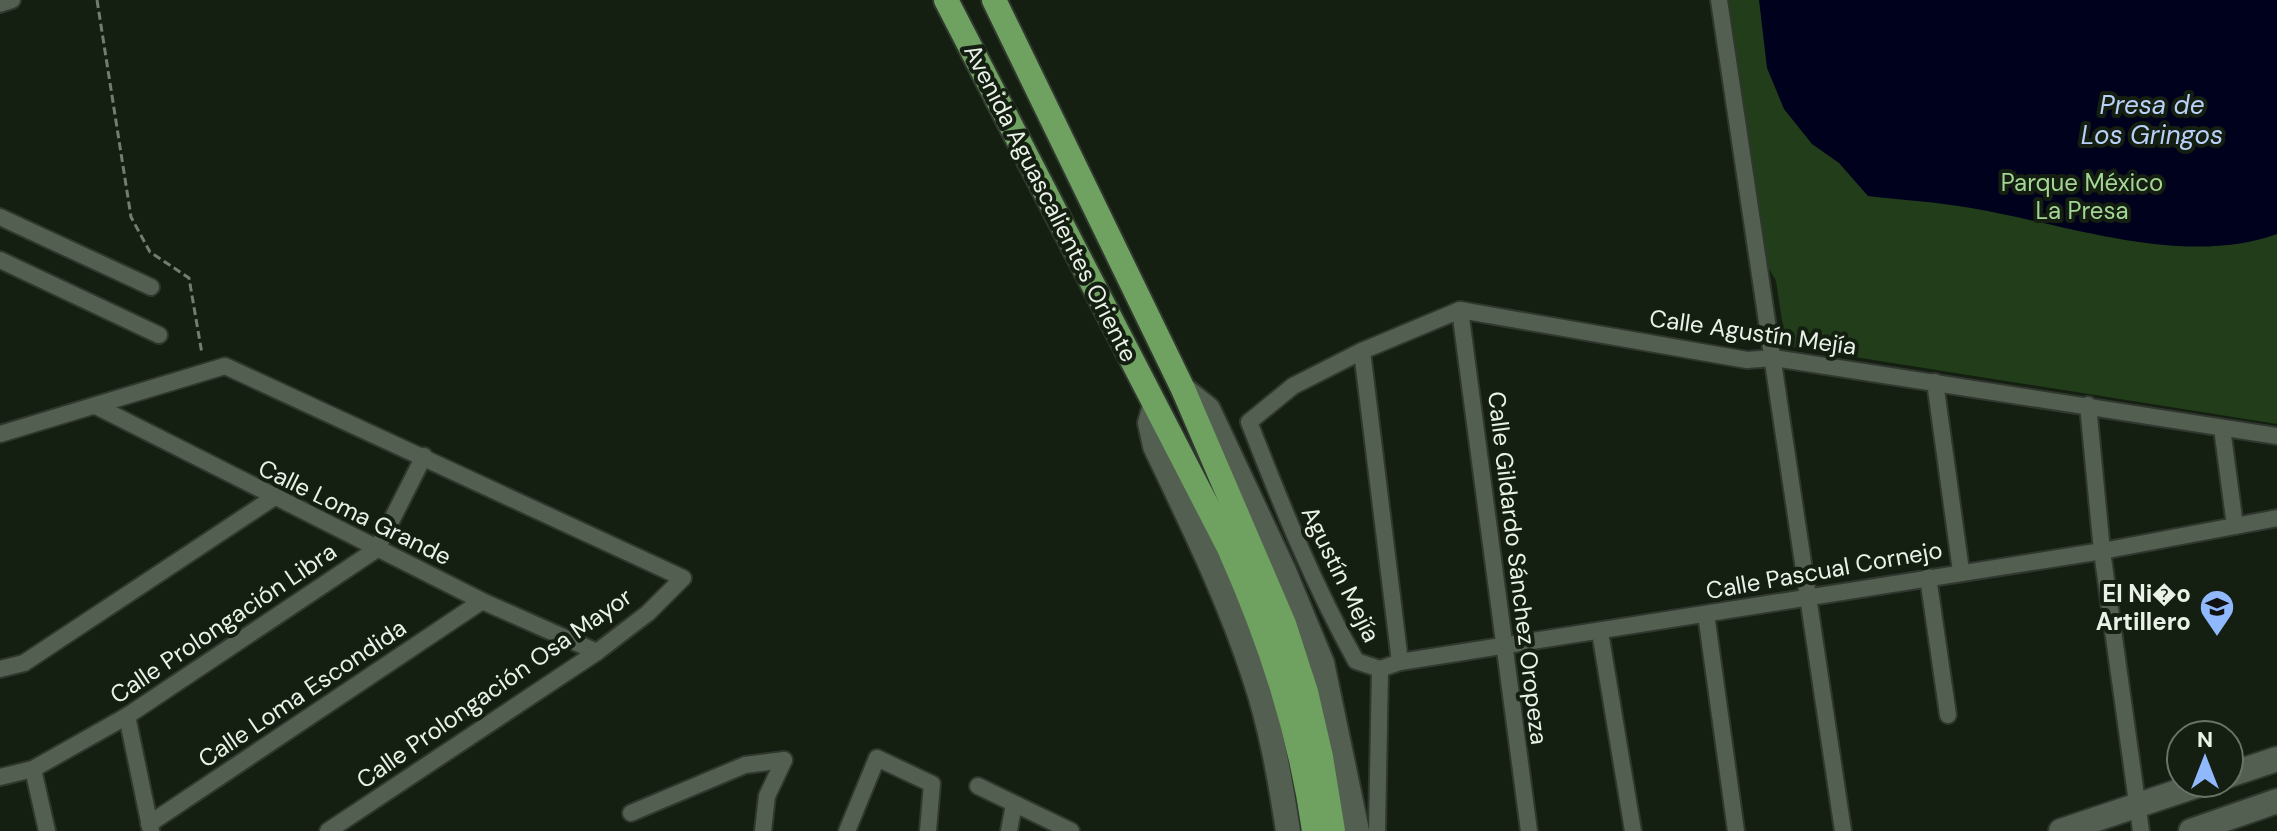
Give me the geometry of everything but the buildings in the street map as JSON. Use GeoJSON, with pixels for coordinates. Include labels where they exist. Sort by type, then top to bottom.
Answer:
{"type":"FeatureCollection","features":[{"type":"Feature","properties":{"kind":"main road","name":"Avenida Aguascalientes Oriente"},"geometry":{"type":"LineString","coordinates":[[946,0],[1229,548],[1261,620],[1303,760],[1314,831]]}},
{"type":"Feature","properties":{"kind":"main road","name":"Avenida Aguascalientes Oriente"},"geometry":{"type":"LineString","coordinates":[[994,0],[1183,389],[1284,624],[1321,757],[1333,831]]}},
{"type":"Feature","properties":{"kind":"main road","name":"Avenida Aguascalientes Oriente"},"geometry":{"type":"LineString","coordinates":[[1183,389],[1208,409],[1284,571],[1322,663],[1357,831]]}},
{"type":"Feature","properties":{"kind":"main road","name":"Avenida Aguascalientes Oriente"},"geometry":{"type":"LineString","coordinates":[[1155,406],[1150,423],[1155,446],[1221,587],[1256,680],[1274,751],[1288,831]]}},
{"type":"Feature","properties":{"kind":"main road"},"geometry":{"type":"LineString","coordinates":[[2245,770],[2277,759]]}},
{"type":"Feature","properties":{"kind":"main road"},"geometry":{"type":"LineString","coordinates":[[2061,831],[2165,796]]}},
{"type":"Feature","properties":{"kind":"main road"},"geometry":{"type":"LineString","coordinates":[[2191,831],[2277,801]]}},
{"type":"Feature","properties":{"kind":"street"},"geometry":{"type":"LineString","coordinates":[[0,4],[12,0]]}},
{"type":"Feature","properties":{"kind":"street"},"geometry":{"type":"LineString","coordinates":[[1719,0],[1843,831]]}},
{"type":"Feature","properties":{"kind":"street"},"geometry":{"type":"LineString","coordinates":[[0,217],[151,287]]}},
{"type":"Feature","properties":{"kind":"street"},"geometry":{"type":"LineString","coordinates":[[0,260],[159,335]]}},
{"type":"Feature","properties":{"kind":"street"},"geometry":{"type":"LineString","coordinates":[[1400,662],[1362,351],[1460,310]]}},
{"type":"Feature","properties":{"kind":"street","name":"Calle Agustín Mejía"},"geometry":{"type":"LineString","coordinates":[[1460,310],[1747,360],[1774,358],[2277,436]]}},
{"type":"Feature","properties":{"kind":"street","name":"Calle Gildardo Sánchez Oropeza"},"geometry":{"type":"LineString","coordinates":[[1460,310],[1502,647],[1529,831]]}},
{"type":"Feature","properties":{"kind":"street","name":"Agustín Mejía"},"geometry":{"type":"LineString","coordinates":[[1362,351],[1293,386],[1249,422],[1297,544],[1335,623],[1356,661],[1380,669],[1377,831]]}},
{"type":"Feature","properties":{"kind":"street"},"geometry":{"type":"LineString","coordinates":[[0,434],[225,366],[424,456]]}},
{"type":"Feature","properties":{"kind":"street"},"geometry":{"type":"LineString","coordinates":[[1935,382],[1961,571]]}},
{"type":"Feature","properties":{"kind":"street"},"geometry":{"type":"LineString","coordinates":[[2088,405],[2102,551],[2141,831]]}},
{"type":"Feature","properties":{"kind":"street","name":"Calle Loma Grande"},"geometry":{"type":"LineString","coordinates":[[96,406],[482,601],[597,652]]}},
{"type":"Feature","properties":{"kind":"street"},"geometry":{"type":"LineString","coordinates":[[2222,428],[2235,526]]}},
{"type":"Feature","properties":{"kind":"street","name":"Calle Prolongación Libra"},"geometry":{"type":"LineString","coordinates":[[0,777],[33,769],[127,716],[377,549],[424,456]]}},
{"type":"Feature","properties":{"kind":"street","name":"Calle Prolongación Osa Mayor"},"geometry":{"type":"LineString","coordinates":[[328,831],[597,652],[648,613],[683,578],[424,456]]}},
{"type":"Feature","properties":{"kind":"street"},"geometry":{"type":"LineString","coordinates":[[0,669],[24,663],[273,498]]}},
{"type":"Feature","properties":{"kind":"street","name":"Calle Pascual Cornejo"},"geometry":{"type":"LineString","coordinates":[[1380,669],[1400,662],[2102,551],[2277,518]]}},
{"type":"Feature","properties":{"kind":"street"},"geometry":{"type":"LineString","coordinates":[[1928,577],[1948,715]]}},
{"type":"Feature","properties":{"kind":"street","name":"Calle Loma Escondida"},"geometry":{"type":"LineString","coordinates":[[150,828],[482,601]]}},
{"type":"Feature","properties":{"kind":"street"},"geometry":{"type":"LineString","coordinates":[[1706,614],[1736,831]]}},
{"type":"Feature","properties":{"kind":"street"},"geometry":{"type":"LineString","coordinates":[[1600,632],[1633,831]]}},
{"type":"Feature","properties":{"kind":"street"},"geometry":{"type":"LineString","coordinates":[[127,716],[150,828]]}},
{"type":"Feature","properties":{"kind":"street"},"geometry":{"type":"LineString","coordinates":[[847,831],[877,758],[932,784],[928,831]]}},
{"type":"Feature","properties":{"kind":"street"},"geometry":{"type":"LineString","coordinates":[[631,813],[745,765],[784,760],[767,796],[763,831]]}},
{"type":"Feature","properties":{"kind":"street"},"geometry":{"type":"LineString","coordinates":[[33,769],[47,831]]}},
{"type":"Feature","properties":{"kind":"street"},"geometry":{"type":"LineString","coordinates":[[978,786],[1071,831]]}},
{"type":"Feature","properties":{"kind":"street"},"geometry":{"type":"LineString","coordinates":[[1009,831],[1014,804]]}},
{"type":"Feature","properties":{"kind":"path"},"geometry":{"type":"LineString","coordinates":[[97,0],[131,217],[150,252],[189,278],[205,373]]}},
{"type":"Feature","properties":{"kind":"green space","name":"Parque México La Presa"},"geometry":{"type":"Polygon","coordinates":[[[1727,0],[2277,0],[2277,424],[1786,346],[1776,281],[1766,263],[1727,0]]]}},
{"type":"Feature","properties":{"kind":"water","name":"Presa de Los Gringos"},"geometry":{"type":"Polygon","coordinates":[[[1759,0],[2277,0],[2277,234],[2241,243],[2203,247],[2164,245],[2124,240],[1971,208],[1868,196],[1839,163],[1812,144],[1784,109],[1767,68],[1759,0]]]}},
{"type":"Feature","properties":{"kind":"place","name":"El Ni�o Artillero"},"geometry":{"type":"Point","coordinates":[2217,638]}}]}
